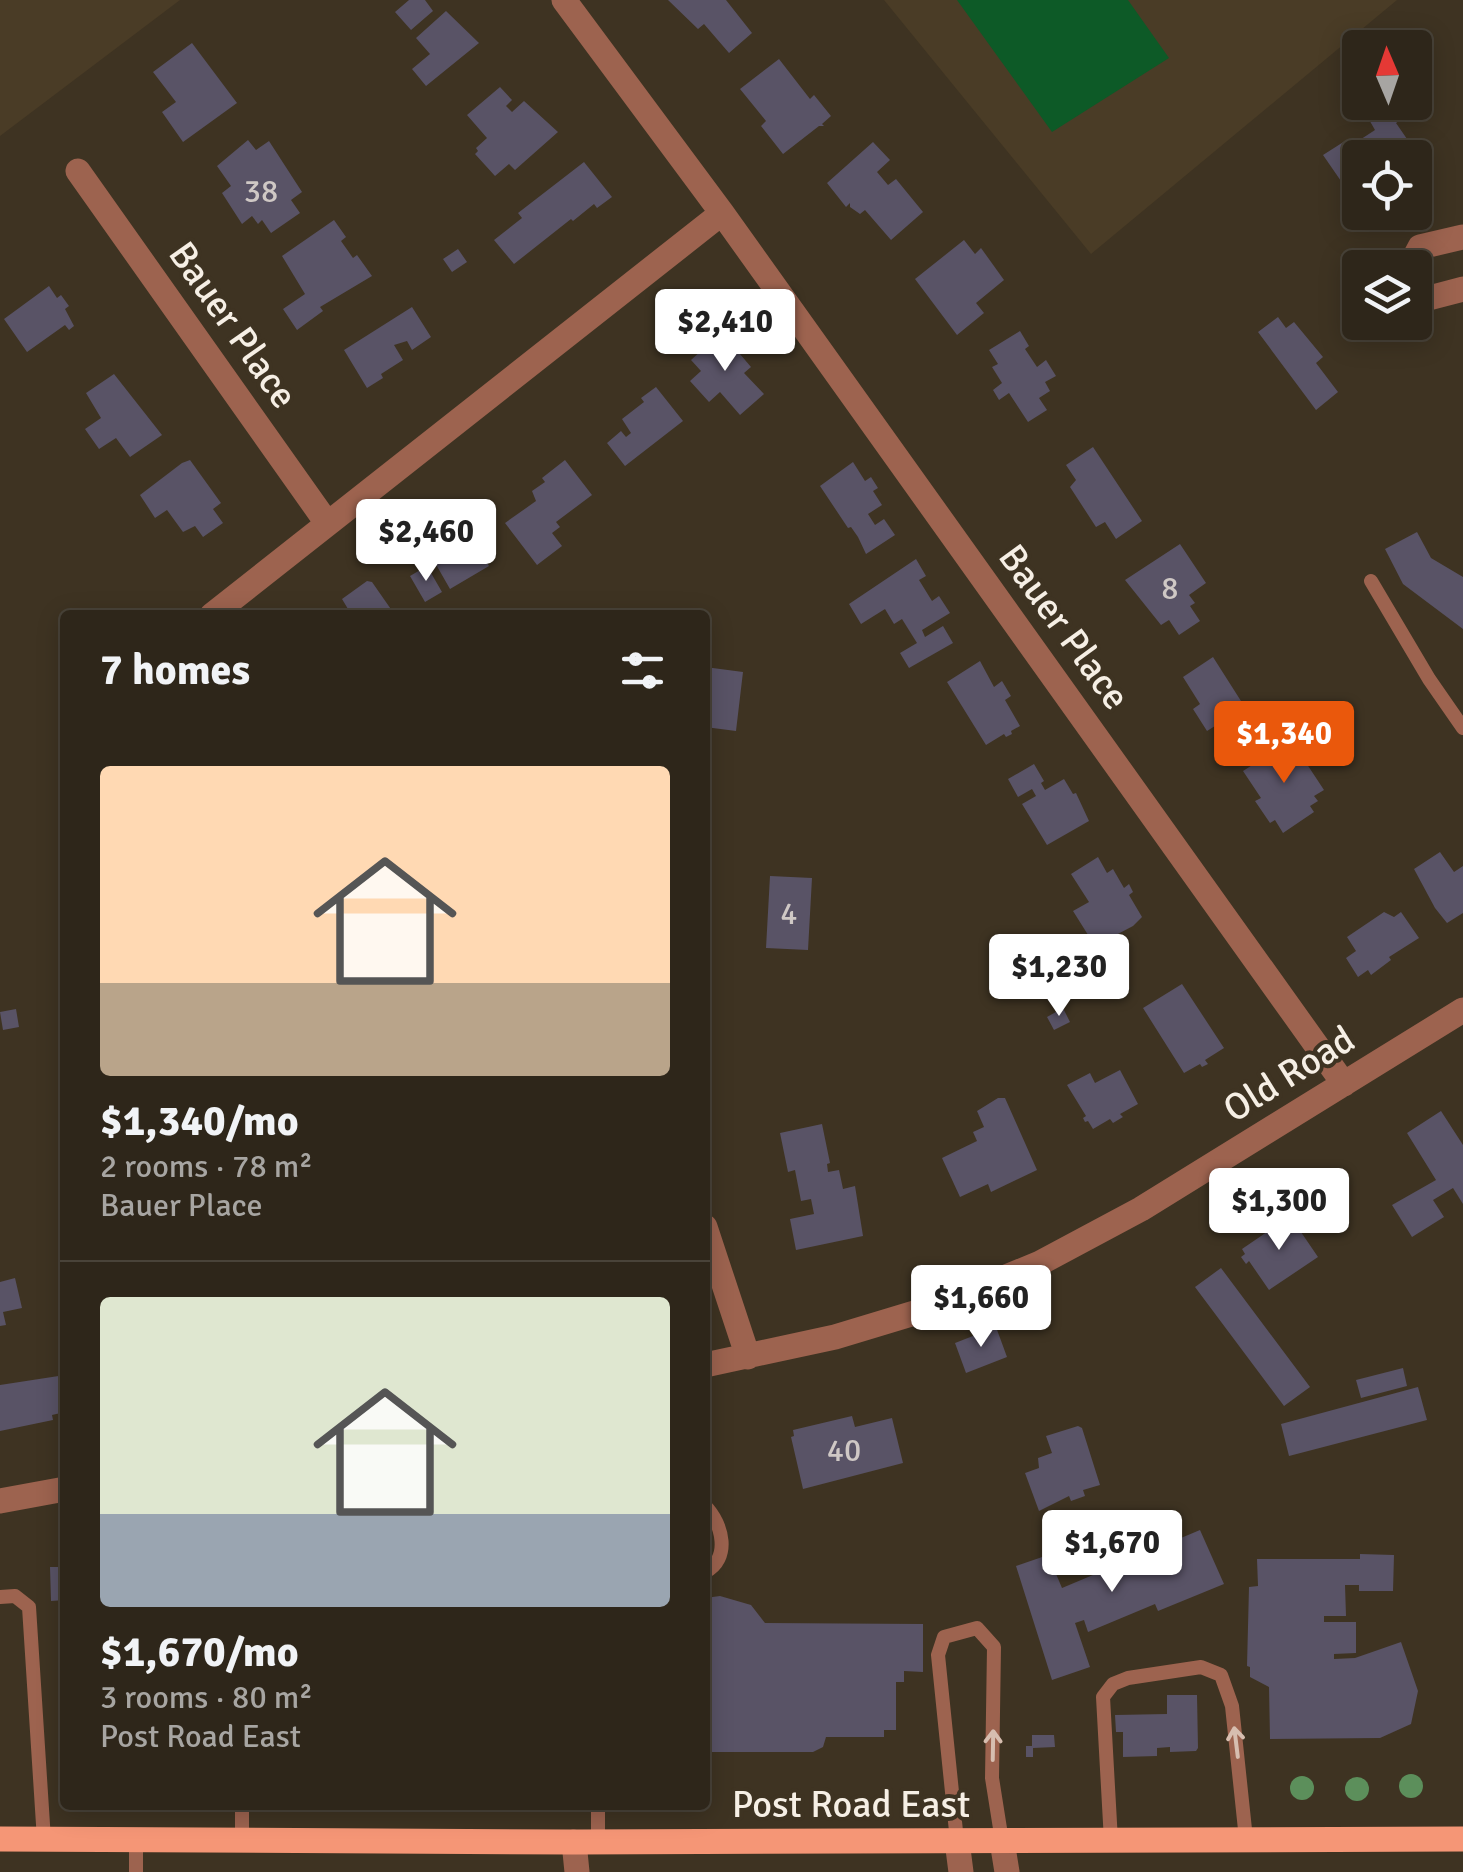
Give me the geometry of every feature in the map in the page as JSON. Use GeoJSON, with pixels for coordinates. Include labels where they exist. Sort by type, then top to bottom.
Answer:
{"type":"FeatureCollection","features":[{"type":"Feature","properties":{"kind":"main road","name":"Post Road East"},"geometry":{"type":"LineString","coordinates":[[0,1840],[1463,1839]]}},
{"type":"Feature","properties":{"kind":"street","name":"Bauer Place"},"geometry":{"type":"LineString","coordinates":[[564,0],[722,213],[1344,1084]]}},
{"type":"Feature","properties":{"kind":"street","name":"Bauer Place"},"geometry":{"type":"LineString","coordinates":[[78,170],[327,523]]}},
{"type":"Feature","properties":{"kind":"street"},"geometry":{"type":"LineString","coordinates":[[218,610],[722,213]]}},
{"type":"Feature","properties":{"kind":"street"},"geometry":{"type":"LineString","coordinates":[[1418,250],[1463,237]]}},
{"type":"Feature","properties":{"kind":"street"},"geometry":{"type":"LineString","coordinates":[[1432,297],[1463,289]]}},
{"type":"Feature","properties":{"kind":"street","name":"Old Road"},"geometry":{"type":"LineString","coordinates":[[710,1363],[836,1337],[930,1308],[1040,1262],[1141,1210],[1463,1010]]}},
{"type":"Feature","properties":{"kind":"street"},"geometry":{"type":"LineString","coordinates":[[710,1242],[748,1357]]}},
{"type":"Feature","properties":{"kind":"street"},"geometry":{"type":"LineString","coordinates":[[0,1501],[60,1489]]}},
{"type":"Feature","properties":{"kind":"street"},"geometry":{"type":"LineString","coordinates":[[576,1872],[586,1842]]}},
{"type":"Feature","properties":{"kind":"street"},"geometry":{"type":"LineString","coordinates":[[957,1842],[961,1872]]}},
{"type":"Feature","properties":{"kind":"street"},"geometry":{"type":"LineString","coordinates":[[1002,1842],[1007,1872]]}},
{"type":"Feature","properties":{"kind":"lane"},"geometry":{"type":"LineString","coordinates":[[1371,581],[1463,728]]}},
{"type":"Feature","properties":{"kind":"lane"},"geometry":{"type":"LineString","coordinates":[[710,1515],[720,1532],[721,1556],[710,1570]]}},
{"type":"Feature","properties":{"kind":"lane"},"geometry":{"type":"LineString","coordinates":[[0,1598],[15,1596],[29,1607],[44,1840]]}},
{"type":"Feature","properties":{"kind":"lane"},"geometry":{"type":"LineString","coordinates":[[957,1842],[938,1655],[944,1636],[977,1628],[994,1647],[992,1778],[1002,1842]]}},
{"type":"Feature","properties":{"kind":"lane"},"geometry":{"type":"LineString","coordinates":[[1111,1841],[1103,1697],[1113,1684],[1128,1678],[1201,1668],[1221,1676],[1232,1706],[1246,1840]]}},
{"type":"Feature","properties":{"kind":"lane"},"geometry":{"type":"LineString","coordinates":[[242,1810],[242,1842]]}},
{"type":"Feature","properties":{"kind":"lane"},"geometry":{"type":"LineString","coordinates":[[586,1842],[596,1810]]}},
{"type":"Feature","properties":{"kind":"lane"},"geometry":{"type":"LineString","coordinates":[[136,1840],[136,1872]]}},
{"type":"Feature","properties":{"kind":"shaded area"},"geometry":{"type":"Polygon","coordinates":[[[0,0],[180,0],[0,136],[0,0]]]}},
{"type":"Feature","properties":{"kind":"shaded area"},"geometry":{"type":"Polygon","coordinates":[[[884,0],[1397,0],[1361,30],[1342,30],[1342,46],[1091,254],[884,0]]]}},
{"type":"Feature","properties":{"kind":"green space"},"geometry":{"type":"Polygon","coordinates":[[[957,0],[1128,0],[1169,58],[1052,132],[957,0]]]}},
{"type":"Feature","properties":{"kind":"building"},"geometry":{"type":"Polygon","coordinates":[[[409,0],[425,0],[433,11],[411,30],[395,12],[409,0]]]}},
{"type":"Feature","properties":{"kind":"building"},"geometry":{"type":"Polygon","coordinates":[[[668,0],[726,0],[752,33],[729,53],[704,24],[698,29],[668,0]]]}},
{"type":"Feature","properties":{"kind":"building"},"geometry":{"type":"Polygon","coordinates":[[[446,11],[479,43],[426,86],[412,69],[430,54],[416,38],[446,11]]]}},
{"type":"Feature","properties":{"kind":"building"},"geometry":{"type":"Polygon","coordinates":[[[192,43],[237,103],[183,142],[162,112],[176,102],[153,72],[192,43]]]}},
{"type":"Feature","properties":{"kind":"building"},"geometry":{"type":"Polygon","coordinates":[[[779,59],[810,99],[814,95],[831,116],[824,126],[783,154],[761,126],[766,121],[740,89],[779,59]]]}},
{"type":"Feature","properties":{"kind":"building"},"geometry":{"type":"Polygon","coordinates":[[[500,87],[512,100],[506,106],[512,112],[524,101],[558,132],[515,170],[509,164],[495,176],[475,154],[487,138],[467,115],[500,87]]]}},
{"type":"Feature","properties":{"kind":"building"},"geometry":{"type":"Polygon","coordinates":[[[1369,120],[1400,120],[1396,123],[1408,140],[1360,140],[1375,130],[1369,120]]]}},
{"type":"Feature","properties":{"kind":"building"},"geometry":{"type":"Polygon","coordinates":[[[248,140],[256,150],[269,141],[302,192],[291,200],[300,213],[271,233],[262,220],[258,224],[252,216],[242,224],[222,193],[231,186],[217,166],[248,140]]]}},
{"type":"Feature","properties":{"kind":"building"},"geometry":{"type":"Polygon","coordinates":[[[873,142],[890,160],[877,172],[888,185],[896,179],[923,212],[891,240],[865,210],[860,214],[850,203],[846,207],[827,183],[873,142]]]}},
{"type":"Feature","properties":{"kind":"building"},"geometry":{"type":"Polygon","coordinates":[[[1342,143],[1342,183],[1323,155],[1342,143]]]}},
{"type":"Feature","properties":{"kind":"building"},"geometry":{"type":"Polygon","coordinates":[[[584,162],[612,197],[571,219],[514,264],[494,240],[522,218],[518,213],[584,162]]]}},
{"type":"Feature","properties":{"kind":"building"},"geometry":{"type":"Polygon","coordinates":[[[334,220],[346,237],[341,241],[372,276],[320,307],[323,311],[297,330],[283,309],[305,294],[282,256],[334,220]]]}},
{"type":"Feature","properties":{"kind":"building"},"geometry":{"type":"Polygon","coordinates":[[[964,240],[975,254],[981,248],[1004,280],[976,303],[984,313],[957,335],[915,279],[964,240]]]}},
{"type":"Feature","properties":{"kind":"building"},"geometry":{"type":"Polygon","coordinates":[[[458,249],[467,262],[452,272],[443,259],[458,249]]]}},
{"type":"Feature","properties":{"kind":"building"},"geometry":{"type":"Polygon","coordinates":[[[49,286],[69,306],[65,309],[74,326],[69,330],[65,325],[27,352],[4,319],[49,286]]]}},
{"type":"Feature","properties":{"kind":"building"},"geometry":{"type":"Polygon","coordinates":[[[412,307],[431,337],[412,350],[407,341],[394,345],[403,360],[367,388],[344,350],[412,307]]]}},
{"type":"Feature","properties":{"kind":"building"},"geometry":{"type":"Polygon","coordinates":[[[1278,317],[1286,328],[1294,322],[1323,357],[1316,363],[1338,392],[1316,410],[1258,332],[1278,317]]]}},
{"type":"Feature","properties":{"kind":"building"},"geometry":{"type":"Polygon","coordinates":[[[724,330],[751,367],[744,373],[764,394],[740,415],[720,392],[709,402],[690,381],[701,371],[691,360],[724,330]]]}},
{"type":"Feature","properties":{"kind":"building"},"geometry":{"type":"Polygon","coordinates":[[[1020,331],[1029,346],[1025,349],[1037,367],[1046,360],[1056,376],[1045,382],[1050,391],[1039,398],[1047,410],[1028,422],[1009,393],[999,400],[993,390],[1002,383],[992,367],[998,364],[989,350],[1020,331]]]}},
{"type":"Feature","properties":{"kind":"building"},"geometry":{"type":"Polygon","coordinates":[[[114,374],[162,435],[130,457],[116,438],[99,449],[85,429],[101,418],[86,393],[114,374]]]}},
{"type":"Feature","properties":{"kind":"building"},"geometry":{"type":"Polygon","coordinates":[[[656,387],[683,421],[625,466],[607,443],[621,431],[626,437],[631,433],[622,419],[656,387]]]}},
{"type":"Feature","properties":{"kind":"building"},"geometry":{"type":"Polygon","coordinates":[[[1093,447],[1142,521],[1116,539],[1105,522],[1096,527],[1070,487],[1076,480],[1066,465],[1093,447]]]}},
{"type":"Feature","properties":{"kind":"building"},"geometry":{"type":"Polygon","coordinates":[[[190,460],[221,503],[213,509],[223,523],[203,537],[195,526],[183,532],[167,510],[155,518],[140,495],[190,460]]]}},
{"type":"Feature","properties":{"kind":"building"},"geometry":{"type":"Polygon","coordinates":[[[565,460],[592,495],[556,522],[560,527],[552,533],[562,546],[537,565],[505,523],[536,501],[532,491],[565,460]]]}},
{"type":"Feature","properties":{"kind":"building"},"geometry":{"type":"Polygon","coordinates":[[[853,462],[865,481],[871,477],[878,488],[873,491],[882,505],[868,514],[875,525],[884,519],[895,535],[866,554],[820,486],[853,462]]]}},
{"type":"Feature","properties":{"kind":"building"},"geometry":{"type":"Polygon","coordinates":[[[467,527],[489,566],[450,589],[430,554],[467,527]]]}},
{"type":"Feature","properties":{"kind":"building"},"geometry":{"type":"Polygon","coordinates":[[[1417,532],[1431,558],[1463,577],[1463,629],[1403,584],[1385,549],[1417,532]]]}},
{"type":"Feature","properties":{"kind":"building"},"geometry":{"type":"Polygon","coordinates":[[[1180,544],[1206,583],[1189,595],[1195,603],[1190,606],[1200,621],[1179,635],[1169,620],[1161,625],[1125,580],[1180,544]]]}},
{"type":"Feature","properties":{"kind":"building"},"geometry":{"type":"Polygon","coordinates":[[[916,559],[926,576],[919,580],[932,601],[939,596],[950,613],[922,630],[925,637],[943,626],[953,643],[909,668],[900,653],[917,643],[902,619],[894,624],[885,609],[861,624],[849,604],[916,559]]]}},
{"type":"Feature","properties":{"kind":"building"},"geometry":{"type":"Polygon","coordinates":[[[427,566],[442,592],[425,602],[410,576],[427,566]]]}},
{"type":"Feature","properties":{"kind":"building"},"geometry":{"type":"Polygon","coordinates":[[[367,581],[372,582],[392,610],[347,610],[342,599],[367,581]]]}},
{"type":"Feature","properties":{"kind":"building"},"geometry":{"type":"Polygon","coordinates":[[[1213,657],[1248,712],[1243,714],[1249,723],[1223,739],[1215,726],[1207,731],[1193,709],[1200,704],[1183,677],[1213,657]]]}},
{"type":"Feature","properties":{"kind":"building"},"geometry":{"type":"Polygon","coordinates":[[[980,661],[994,687],[1002,681],[1011,696],[1005,700],[1020,726],[1012,734],[1004,734],[986,745],[947,682],[980,661]]]}},
{"type":"Feature","properties":{"kind":"building"},"geometry":{"type":"Polygon","coordinates":[[[710,668],[743,672],[736,731],[710,728],[710,668]]]}},
{"type":"Feature","properties":{"kind":"building"},"geometry":{"type":"Polygon","coordinates":[[[1291,740],[1324,790],[1314,796],[1318,801],[1310,806],[1314,812],[1283,833],[1275,820],[1270,823],[1255,801],[1261,798],[1243,771],[1291,740]]]}},
{"type":"Feature","properties":{"kind":"building"},"geometry":{"type":"Polygon","coordinates":[[[1034,764],[1045,790],[1064,779],[1076,793],[1089,821],[1047,845],[1022,804],[1036,796],[1032,789],[1018,797],[1008,779],[1034,764]]]}},
{"type":"Feature","properties":{"kind":"building"},"geometry":{"type":"Polygon","coordinates":[[[1440,852],[1454,872],[1463,866],[1463,913],[1447,923],[1414,869],[1440,852]]]}},
{"type":"Feature","properties":{"kind":"building"},"geometry":{"type":"Polygon","coordinates":[[[1098,857],[1107,873],[1113,869],[1124,888],[1129,884],[1133,892],[1129,895],[1142,917],[1095,946],[1073,911],[1089,902],[1071,874],[1098,857]]]}},
{"type":"Feature","properties":{"kind":"building"},"geometry":{"type":"Polygon","coordinates":[[[770,876],[812,878],[808,950],[766,948],[770,876]]]}},
{"type":"Feature","properties":{"kind":"building"},"geometry":{"type":"Polygon","coordinates":[[[1384,912],[1394,917],[1401,912],[1419,938],[1389,957],[1391,960],[1371,975],[1368,970],[1358,977],[1346,958],[1356,951],[1347,937],[1384,912]]]}},
{"type":"Feature","properties":{"kind":"building"},"geometry":{"type":"Polygon","coordinates":[[[1182,984],[1224,1048],[1205,1060],[1208,1064],[1184,1073],[1143,1008],[1182,984]]]}},
{"type":"Feature","properties":{"kind":"building"},"geometry":{"type":"Polygon","coordinates":[[[1063,1008],[1070,1022],[1054,1030],[1047,1017],[1063,1008]]]}},
{"type":"Feature","properties":{"kind":"building"},"geometry":{"type":"Polygon","coordinates":[[[16,1009],[19,1027],[3,1030],[0,1012],[16,1009]]]}},
{"type":"Feature","properties":{"kind":"building"},"geometry":{"type":"Polygon","coordinates":[[[1120,1070],[1138,1104],[1113,1123],[1110,1119],[1093,1129],[1085,1122],[1086,1116],[1067,1085],[1090,1073],[1095,1083],[1120,1070]]]}},
{"type":"Feature","properties":{"kind":"building"},"geometry":{"type":"Polygon","coordinates":[[[1005,1098],[1037,1170],[991,1192],[988,1184],[960,1197],[942,1158],[977,1141],[973,1132],[984,1127],[977,1111],[1005,1098]]]}},
{"type":"Feature","properties":{"kind":"building"},"geometry":{"type":"Polygon","coordinates":[[[1441,1111],[1463,1145],[1463,1204],[1453,1188],[1433,1200],[1444,1217],[1412,1237],[1392,1205],[1436,1180],[1407,1133],[1441,1111]]]}},
{"type":"Feature","properties":{"kind":"building"},"geometry":{"type":"Polygon","coordinates":[[[822,1124],[830,1163],[828,1172],[839,1170],[843,1189],[855,1186],[863,1236],[796,1250],[790,1219],[814,1214],[811,1199],[801,1201],[795,1170],[788,1172],[780,1133],[822,1124]]]}},
{"type":"Feature","properties":{"kind":"building"},"geometry":{"type":"Polygon","coordinates":[[[1290,1216],[1318,1257],[1269,1290],[1249,1261],[1246,1264],[1241,1257],[1245,1254],[1242,1249],[1290,1216]]]}},
{"type":"Feature","properties":{"kind":"building"},"geometry":{"type":"Polygon","coordinates":[[[1221,1268],[1310,1387],[1284,1406],[1195,1287],[1221,1268]]]}},
{"type":"Feature","properties":{"kind":"building"},"geometry":{"type":"Polygon","coordinates":[[[15,1278],[22,1308],[3,1312],[6,1325],[0,1326],[0,1282],[15,1278]]]}},
{"type":"Feature","properties":{"kind":"building"},"geometry":{"type":"Polygon","coordinates":[[[996,1327],[1007,1357],[966,1373],[955,1343],[996,1327]]]}},
{"type":"Feature","properties":{"kind":"building"},"geometry":{"type":"Polygon","coordinates":[[[1403,1368],[1407,1386],[1361,1398],[1356,1380],[1403,1368]]]}},
{"type":"Feature","properties":{"kind":"building"},"geometry":{"type":"Polygon","coordinates":[[[60,1376],[60,1413],[52,1415],[53,1420],[0,1431],[0,1385],[60,1376]]]}},
{"type":"Feature","properties":{"kind":"building"},"geometry":{"type":"Polygon","coordinates":[[[1418,1387],[1427,1420],[1289,1456],[1281,1424],[1418,1387]]]}},
{"type":"Feature","properties":{"kind":"building"},"geometry":{"type":"Polygon","coordinates":[[[852,1416],[855,1427],[892,1418],[903,1463],[803,1489],[791,1437],[793,1430],[852,1416]]]}},
{"type":"Feature","properties":{"kind":"building"},"geometry":{"type":"Polygon","coordinates":[[[1082,1428],[1100,1485],[1083,1490],[1085,1496],[1071,1501],[1069,1496],[1039,1511],[1025,1473],[1039,1468],[1038,1458],[1052,1453],[1046,1436],[1082,1428]]]}},
{"type":"Feature","properties":{"kind":"building"},"geometry":{"type":"Polygon","coordinates":[[[1200,1530],[1224,1584],[1158,1611],[1155,1604],[1088,1632],[1084,1620],[1075,1623],[1090,1667],[1052,1680],[1016,1566],[1048,1555],[1062,1588],[1200,1530]]]}},
{"type":"Feature","properties":{"kind":"building"},"geometry":{"type":"Polygon","coordinates":[[[1360,1554],[1394,1555],[1393,1591],[1359,1591],[1359,1585],[1345,1585],[1346,1616],[1324,1616],[1324,1622],[1356,1622],[1356,1653],[1334,1654],[1334,1659],[1355,1658],[1401,1642],[1418,1691],[1411,1724],[1380,1738],[1270,1739],[1269,1687],[1250,1677],[1247,1666],[1249,1587],[1258,1586],[1257,1559],[1360,1559],[1360,1554]]]}},
{"type":"Feature","properties":{"kind":"building"},"geometry":{"type":"Polygon","coordinates":[[[50,1567],[60,1567],[60,1600],[51,1601],[50,1567]]]}},
{"type":"Feature","properties":{"kind":"building"},"geometry":{"type":"Polygon","coordinates":[[[720,1596],[751,1605],[765,1623],[923,1624],[923,1672],[904,1671],[904,1682],[896,1682],[896,1730],[884,1730],[884,1737],[826,1737],[823,1747],[813,1752],[710,1752],[710,1597],[720,1596]]]}},
{"type":"Feature","properties":{"kind":"building"},"geometry":{"type":"Polygon","coordinates":[[[1167,1695],[1197,1695],[1196,1751],[1157,1748],[1157,1756],[1123,1757],[1123,1732],[1116,1732],[1115,1715],[1167,1714],[1167,1695]]]}},
{"type":"Feature","properties":{"kind":"building"},"geometry":{"type":"Polygon","coordinates":[[[1032,1735],[1054,1735],[1055,1747],[1033,1748],[1033,1757],[1026,1757],[1032,1735]]]}}]}
